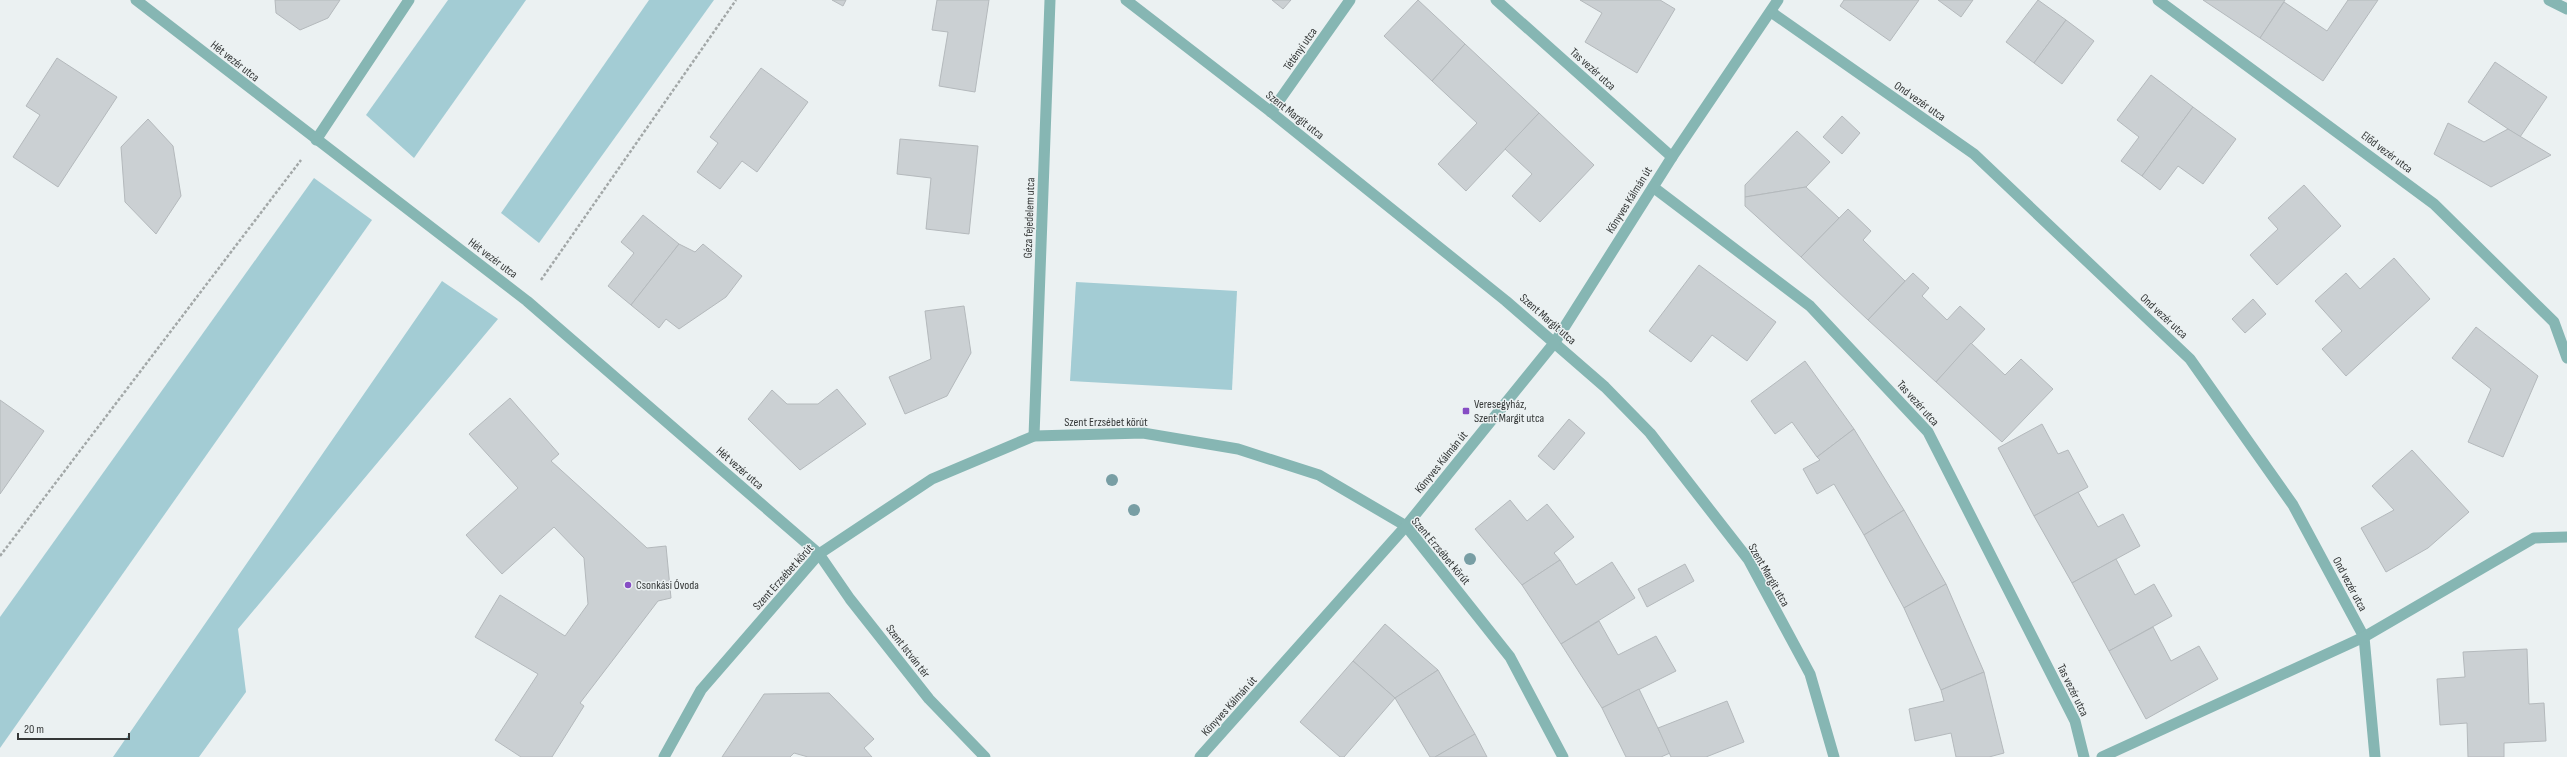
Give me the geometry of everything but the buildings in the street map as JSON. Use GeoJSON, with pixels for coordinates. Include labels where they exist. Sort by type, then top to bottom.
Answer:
{"type":"FeatureCollection","features":[{"type":"Feature","properties":{"kind":"street","name":"Hét vezér utca"},"geometry":{"type":"LineString","coordinates":[[136,0],[527,301],[819,554]]}},
{"type":"Feature","properties":{"kind":"street"},"geometry":{"type":"LineString","coordinates":[[316,140],[409,0]]}},
{"type":"Feature","properties":{"kind":"street","name":"Géza fejedelem utca"},"geometry":{"type":"LineString","coordinates":[[1034,436],[1050,0]]}},
{"type":"Feature","properties":{"kind":"street","name":"Szent Margit utca"},"geometry":{"type":"LineString","coordinates":[[1126,0],[1271,112],[1555,342],[1605,387],[1650,433],[1748,559],[1810,674],[1834,757]]}},
{"type":"Feature","properties":{"kind":"street","name":"Tétényi utca"},"geometry":{"type":"LineString","coordinates":[[1271,112],[1350,0]]}},
{"type":"Feature","properties":{"kind":"street","name":"Tas vezér utca"},"geometry":{"type":"LineString","coordinates":[[1496,0],[1672,157]]}},
{"type":"Feature","properties":{"kind":"street","name":"Könyves Kálmán út"},"geometry":{"type":"LineString","coordinates":[[1200,757],[1406,526],[1555,342],[1672,157],[1778,0]]}},
{"type":"Feature","properties":{"kind":"street","name":"Előd vezér utca"},"geometry":{"type":"LineString","coordinates":[[2158,0],[2434,204],[2554,322],[2567,358]]}},
{"type":"Feature","properties":{"kind":"street"},"geometry":{"type":"LineString","coordinates":[[2549,0],[2567,9]]}},
{"type":"Feature","properties":{"kind":"street","name":"Ond vezér utca"},"geometry":{"type":"LineString","coordinates":[[1771,12],[1974,154],[2190,359],[2292,505],[2364,637],[2375,757]]}},
{"type":"Feature","properties":{"kind":"street","name":"Tas vezér utca"},"geometry":{"type":"LineString","coordinates":[[1653,187],[1810,306],[1928,432],[2075,721],[2084,757]]}},
{"type":"Feature","properties":{"kind":"street","name":"Szent Erzsébet körút"},"geometry":{"type":"LineString","coordinates":[[664,757],[701,690],[819,554],[932,478],[1034,436],[1143,433],[1238,450],[1319,475],[1406,526],[1510,657],[1563,757]]}},
{"type":"Feature","properties":{"kind":"street"},"geometry":{"type":"LineString","coordinates":[[2102,757],[2364,637],[2534,538],[2567,537]]}},
{"type":"Feature","properties":{"kind":"street","name":"Szent István tér"},"geometry":{"type":"LineString","coordinates":[[819,554],[850,599],[929,699],[985,757]]}},
{"type":"Feature","properties":{"kind":"path"},"geometry":{"type":"LineString","coordinates":[[527,301],[736,0]]}},
{"type":"Feature","properties":{"kind":"path"},"geometry":{"type":"LineString","coordinates":[[0,556],[316,140]]}},
{"type":"Feature","properties":{"kind":"shaded area"},"geometry":{"type":"Polygon","coordinates":[[[448,0],[526,0],[414,158],[366,115],[448,0]]]}},
{"type":"Feature","properties":{"kind":"shaded area"},"geometry":{"type":"Polygon","coordinates":[[[649,0],[714,0],[539,243],[501,213],[649,0]]]}},
{"type":"Feature","properties":{"kind":"shaded area"},"geometry":{"type":"Polygon","coordinates":[[[314,178],[372,220],[0,748],[0,617],[314,178]]]}},
{"type":"Feature","properties":{"kind":"shaded area"},"geometry":{"type":"Polygon","coordinates":[[[442,281],[498,319],[238,629],[246,692],[199,757],[113,757],[442,281]]]}},
{"type":"Feature","properties":{"kind":"shaded area"},"geometry":{"type":"Polygon","coordinates":[[[1076,282],[1237,291],[1232,390],[1070,381],[1076,282]]]}},
{"type":"Feature","properties":{"kind":"place","name":"Veresegyház, Szent Margit utca"},"geometry":{"type":"Point","coordinates":[1466,411]}},
{"type":"Feature","properties":{"kind":"place","name":"Csonkási Óvoda"},"geometry":{"type":"Point","coordinates":[628,585]}}]}
